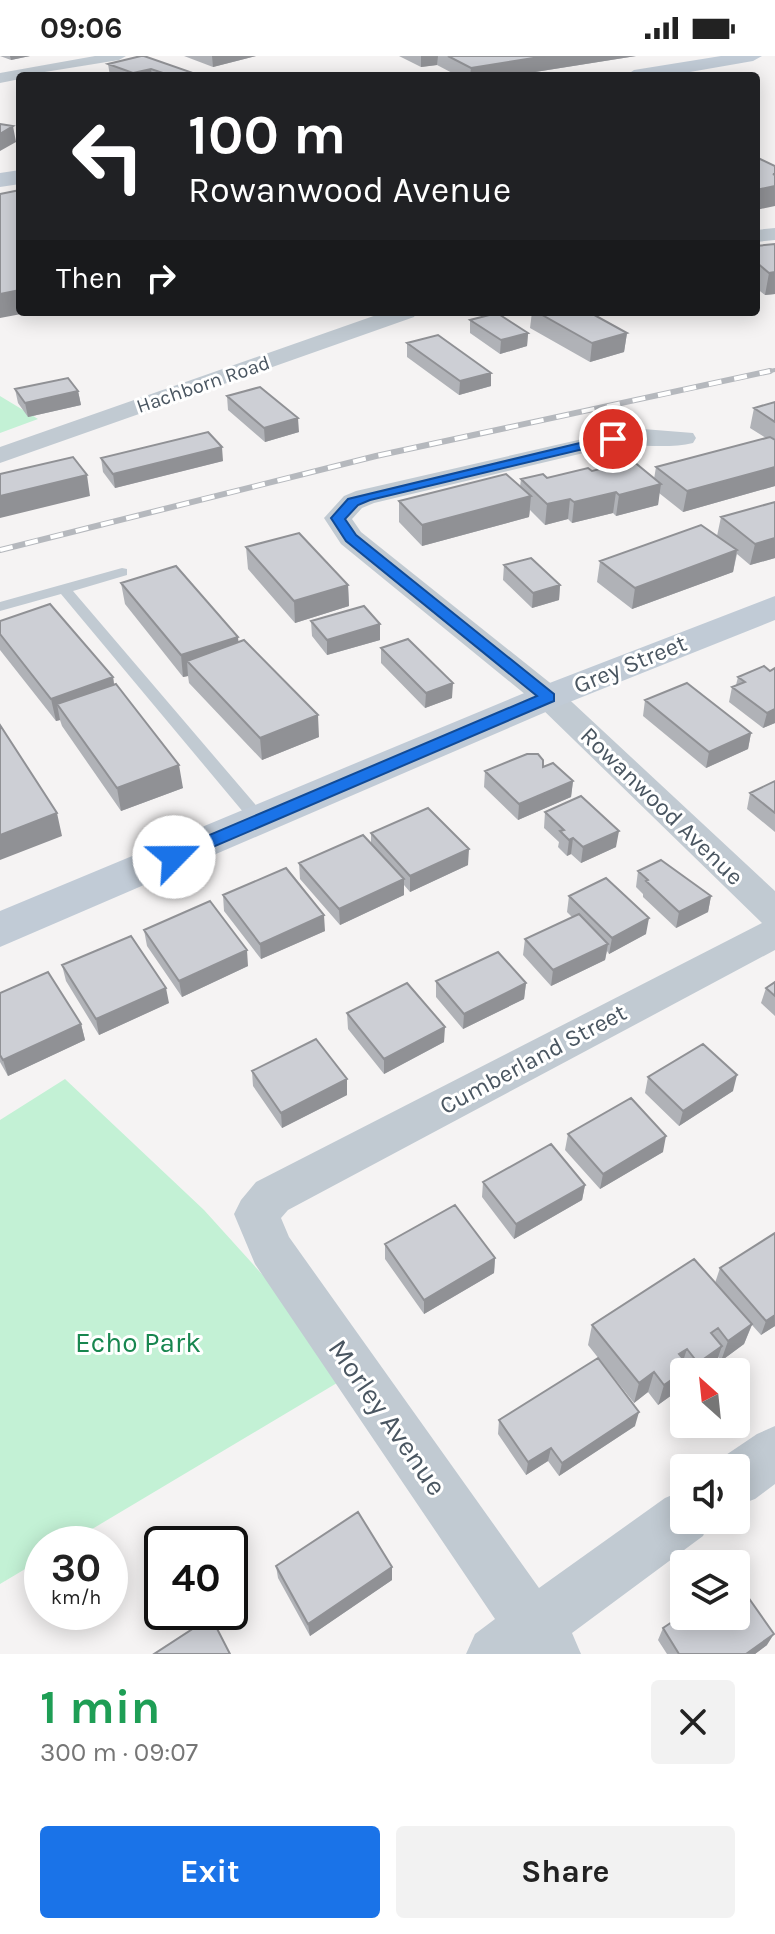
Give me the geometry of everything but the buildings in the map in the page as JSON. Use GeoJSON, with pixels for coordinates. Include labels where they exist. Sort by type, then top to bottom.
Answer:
{"type":"FeatureCollection","features":[{"type":"Feature","properties":{"kind":"street"},"geometry":{"type":"LineString","coordinates":[[32,72],[119,56]]}},
{"type":"Feature","properties":{"kind":"street"},"geometry":{"type":"LineString","coordinates":[[658,72],[753,56]]}},
{"type":"Feature","properties":{"kind":"street","name":"Hachborn Road"},"geometry":{"type":"LineString","coordinates":[[0,455],[395,316]]}},
{"type":"Feature","properties":{"kind":"street","name":"Rowanwood Avenue"},"geometry":{"type":"LineString","coordinates":[[684,438],[643,436],[613,439],[365,497],[343,511],[338,518],[351,538],[548,697],[775,913]]}},
{"type":"Feature","properties":{"kind":"street","name":"Grey Street"},"geometry":{"type":"LineString","coordinates":[[0,930],[548,697],[775,607]]}},
{"type":"Feature","properties":{"kind":"street","name":"Cumberland Street"},"geometry":{"type":"LineString","coordinates":[[291,1186],[775,933]]}},
{"type":"Feature","properties":{"kind":"street","name":"Morley Avenue"},"geometry":{"type":"LineString","coordinates":[[291,1186],[272,1196],[257,1214],[271,1249],[527,1644]]}},
{"type":"Feature","properties":{"kind":"street"},"geometry":{"type":"LineString","coordinates":[[750,1470],[775,1452]]}},
{"type":"Feature","properties":{"kind":"street"},"geometry":{"type":"LineString","coordinates":[[527,1644],[670,1528]]}},
{"type":"Feature","properties":{"kind":"lane"},"geometry":{"type":"LineString","coordinates":[[0,607],[122,572]]}},
{"type":"Feature","properties":{"kind":"lane"},"geometry":{"type":"LineString","coordinates":[[63,588],[260,821]]}},
{"type":"Feature","properties":{"kind":"green space"},"geometry":{"type":"Polygon","coordinates":[[[0,396],[38,419],[0,433],[0,396]]]}},
{"type":"Feature","properties":{"kind":"green space","name":"Echo Park"},"geometry":{"type":"Polygon","coordinates":[[[65,1079],[204,1210],[352,1374],[97,1526],[24,1526],[24,1570],[0,1584],[0,1120],[65,1079]]]}},
{"type":"Feature","properties":{"kind":"railway"},"geometry":{"type":"LineString","coordinates":[[761,373],[775,370]]}},
{"type":"Feature","properties":{"kind":"railway"},"geometry":{"type":"LineString","coordinates":[[0,550],[376,456],[770,371]]}},
{"type":"Feature","properties":{"kind":"route"},"geometry":{"type":"LineString","coordinates":[[174,857],[548,697],[351,538],[338,518],[353,502],[365,497],[613,439]]}}]}
